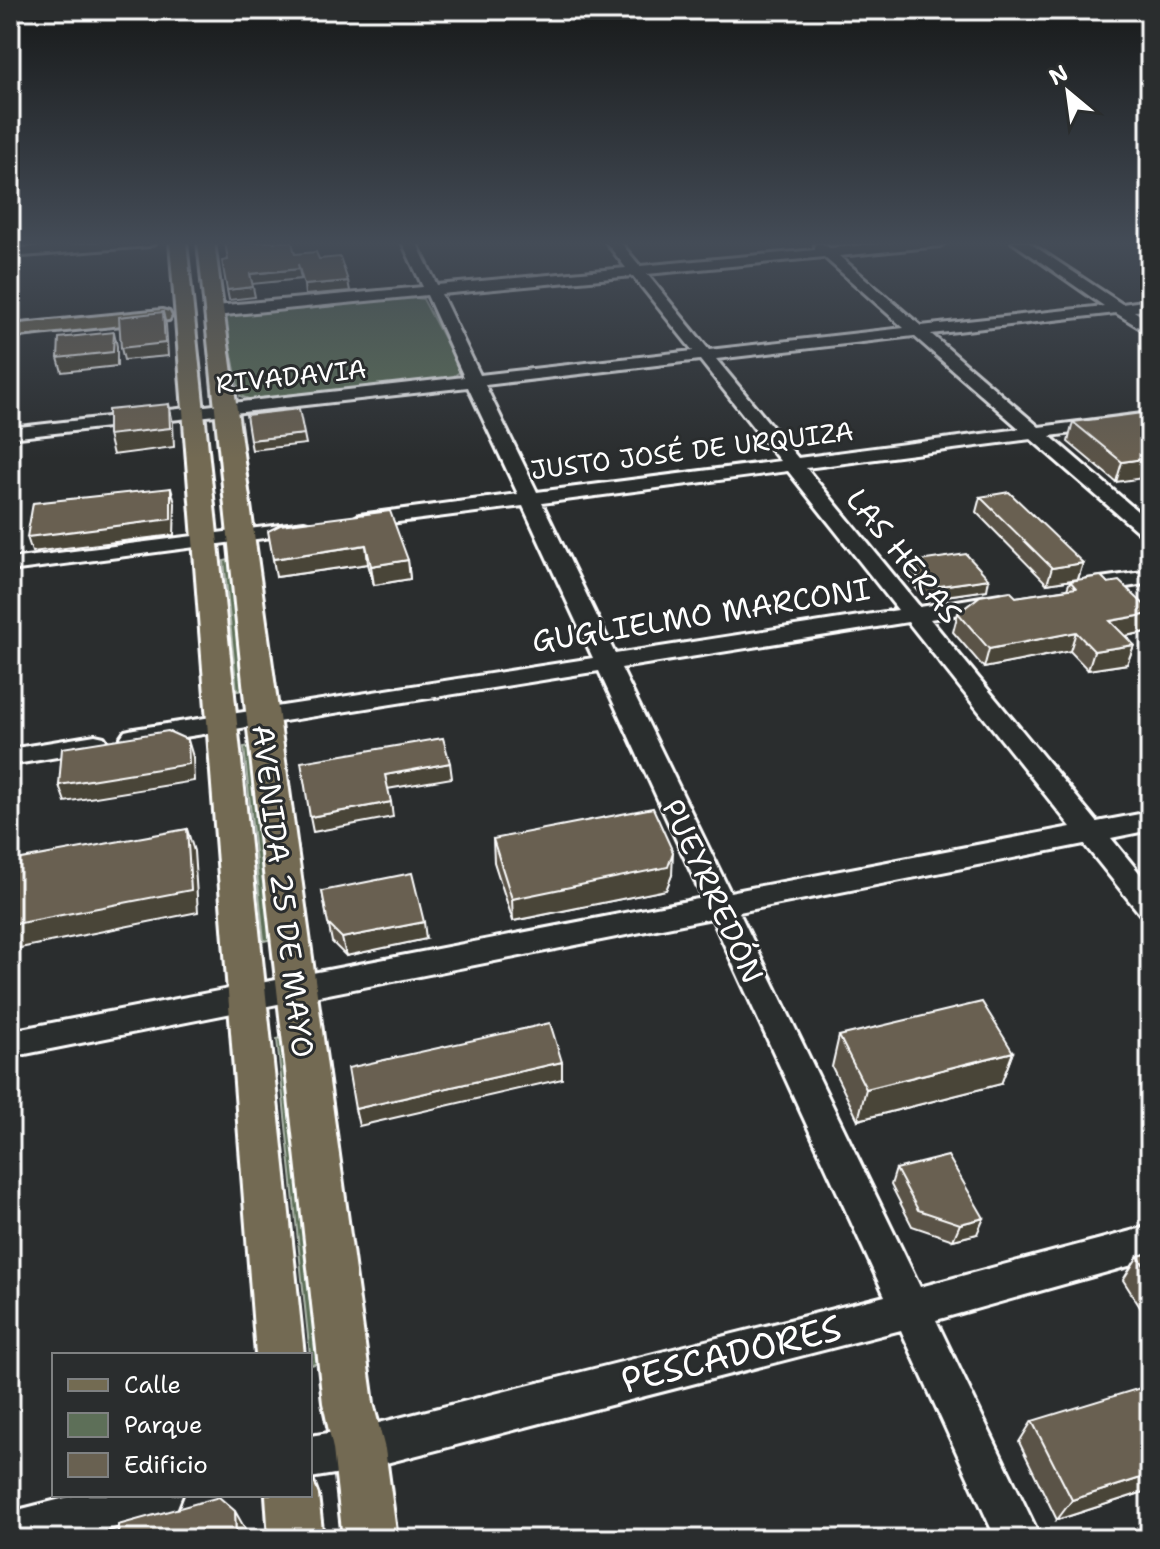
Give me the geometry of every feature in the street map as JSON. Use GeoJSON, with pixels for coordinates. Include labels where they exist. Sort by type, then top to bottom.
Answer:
{"type":"FeatureCollection","features":[{"type":"Feature","properties":{"kind":"main road"},"geometry":{"type":"LineString","coordinates":[[10,331],[182,314]]}},
{"type":"Feature","properties":{"kind":"main road","name":"AVENIDA 25 DE MAYO"},"geometry":{"type":"LineString","coordinates":[[185,314],[280,1353]]}},
{"type":"Feature","properties":{"kind":"main road","name":"AVENIDA 25 DE MAYO"},"geometry":{"type":"LineString","coordinates":[[215,314],[224,410],[348,1403],[334,1453],[370,1539]]}},
{"type":"Feature","properties":{"kind":"main road"},"geometry":{"type":"LineString","coordinates":[[292,1497],[296,1539]]}},
{"type":"Feature","properties":{"kind":"street","name":"PUEYRREDÓN"},"geometry":{"type":"LineString","coordinates":[[443,314],[1019,1539]]}},
{"type":"Feature","properties":{"kind":"street","name":"LAS HERAS"},"geometry":{"type":"LineString","coordinates":[[672,314],[1150,906]]}},
{"type":"Feature","properties":{"kind":"street"},"geometry":{"type":"LineString","coordinates":[[898,314],[1150,532]]}},
{"type":"Feature","properties":{"kind":"street","name":"RIVADAVIA"},"geometry":{"type":"LineString","coordinates":[[10,433],[1070,314]]}},
{"type":"Feature","properties":{"kind":"street"},"geometry":{"type":"LineString","coordinates":[[1127,314],[1150,329]]}},
{"type":"Feature","properties":{"kind":"street","name":"JUSTO JOSÉ DE URQUIZA"},"geometry":{"type":"LineString","coordinates":[[347,523],[1150,418]]}},
{"type":"Feature","properties":{"kind":"street"},"geometry":{"type":"LineString","coordinates":[[10,565],[316,526]]}},
{"type":"Feature","properties":{"kind":"street"},"geometry":{"type":"LineString","coordinates":[[1061,591],[1150,577]]}},
{"type":"Feature","properties":{"kind":"street","name":"GUGLIELMO MARCONI"},"geometry":{"type":"LineString","coordinates":[[223,723],[1016,598]]}},
{"type":"Feature","properties":{"kind":"street"},"geometry":{"type":"LineString","coordinates":[[10,757],[223,723]]}},
{"type":"Feature","properties":{"kind":"street"},"geometry":{"type":"LineString","coordinates":[[10,1044],[1150,821]]}},
{"type":"Feature","properties":{"kind":"street","name":"PESCADORES"},"geometry":{"type":"LineString","coordinates":[[334,1453],[909,1309],[1150,1243]]}},
{"type":"Feature","properties":{"kind":"street"},"geometry":{"type":"LineString","coordinates":[[10,1534],[153,1497]]}},
{"type":"Feature","properties":{"kind":"green space"},"geometry":{"type":"Polygon","coordinates":[[[431,314],[461,371],[451,378],[254,401],[240,396],[225,319],[229,316],[431,314]]]}},
{"type":"Feature","properties":{"kind":"green space"},"geometry":{"type":"Polygon","coordinates":[[[229,560],[244,690],[237,691],[224,561],[229,560]]]}},
{"type":"Feature","properties":{"kind":"green space"},"geometry":{"type":"Polygon","coordinates":[[[251,746],[272,939],[264,941],[244,747],[251,746]]]}},
{"type":"Feature","properties":{"kind":"green space"},"geometry":{"type":"Polygon","coordinates":[[[286,1037],[322,1362],[312,1365],[312,1353],[277,1039],[286,1037]]]}},
{"type":"Feature","properties":{"kind":"building"},"geometry":{"type":"Polygon","coordinates":[[[163,314],[165,343],[121,348],[119,317],[163,314]]]}},
{"type":"Feature","properties":{"kind":"building"},"geometry":{"type":"Polygon","coordinates":[[[114,332],[113,352],[58,358],[59,338],[114,332]]]}},
{"type":"Feature","properties":{"kind":"building"},"geometry":{"type":"Polygon","coordinates":[[[169,404],[170,428],[108,435],[108,410],[169,404]]]}},
{"type":"Feature","properties":{"kind":"building"},"geometry":{"type":"Polygon","coordinates":[[[299,409],[304,434],[250,440],[246,415],[299,409]]]}},
{"type":"Feature","properties":{"kind":"building"},"geometry":{"type":"Polygon","coordinates":[[[1150,412],[1150,458],[1122,462],[1073,422],[1150,412]]]}},
{"type":"Feature","properties":{"kind":"building"},"geometry":{"type":"Polygon","coordinates":[[[171,488],[171,519],[27,537],[33,503],[171,488]]]}},
{"type":"Feature","properties":{"kind":"building"},"geometry":{"type":"Polygon","coordinates":[[[1009,492],[1083,563],[1052,568],[980,497],[1009,492]]]}},
{"type":"Feature","properties":{"kind":"building"},"geometry":{"type":"Polygon","coordinates":[[[390,511],[408,560],[371,566],[366,545],[273,559],[268,531],[280,525],[390,511]]]}},
{"type":"Feature","properties":{"kind":"building"},"geometry":{"type":"Polygon","coordinates":[[[966,554],[989,579],[940,586],[922,582],[906,563],[966,554]]]}},
{"type":"Feature","properties":{"kind":"building"},"geometry":{"type":"Polygon","coordinates":[[[1101,576],[1108,583],[1119,581],[1150,610],[1150,614],[1110,621],[1134,645],[1094,651],[1076,632],[989,649],[958,613],[980,596],[1010,591],[1016,597],[1076,588],[1070,581],[1101,576]]]}},
{"type":"Feature","properties":{"kind":"building"},"geometry":{"type":"Polygon","coordinates":[[[168,731],[188,740],[189,764],[59,785],[62,748],[168,731]]]}},
{"type":"Feature","properties":{"kind":"building"},"geometry":{"type":"Polygon","coordinates":[[[443,738],[450,763],[385,775],[391,802],[310,817],[301,762],[443,738]]]}},
{"type":"Feature","properties":{"kind":"building"},"geometry":{"type":"Polygon","coordinates":[[[653,808],[673,852],[668,867],[512,899],[493,839],[653,808]]]}},
{"type":"Feature","properties":{"kind":"building"},"geometry":{"type":"Polygon","coordinates":[[[187,829],[191,890],[10,925],[10,861],[187,829]]]}},
{"type":"Feature","properties":{"kind":"building"},"geometry":{"type":"Polygon","coordinates":[[[412,873],[424,922],[342,938],[328,924],[322,891],[412,873]]]}},
{"type":"Feature","properties":{"kind":"building"},"geometry":{"type":"Polygon","coordinates":[[[982,1002],[1013,1052],[866,1089],[839,1036],[982,1002]]]}},
{"type":"Feature","properties":{"kind":"building"},"geometry":{"type":"Polygon","coordinates":[[[550,1023],[562,1062],[355,1109],[348,1068],[550,1023]]]}},
{"type":"Feature","properties":{"kind":"building"},"geometry":{"type":"Polygon","coordinates":[[[948,1156],[984,1218],[960,1224],[918,1210],[896,1169],[948,1156]]]}},
{"type":"Feature","properties":{"kind":"building"},"geometry":{"type":"Polygon","coordinates":[[[1150,1253],[1150,1275],[1138,1256],[1150,1253]]]}},
{"type":"Feature","properties":{"kind":"building"},"geometry":{"type":"Polygon","coordinates":[[[1150,1385],[1150,1475],[1072,1500],[1032,1421],[1150,1385]]]}},
{"type":"Feature","properties":{"kind":"building"},"geometry":{"type":"Polygon","coordinates":[[[219,1497],[235,1511],[236,1539],[118,1539],[118,1525],[219,1497]]]}}]}
